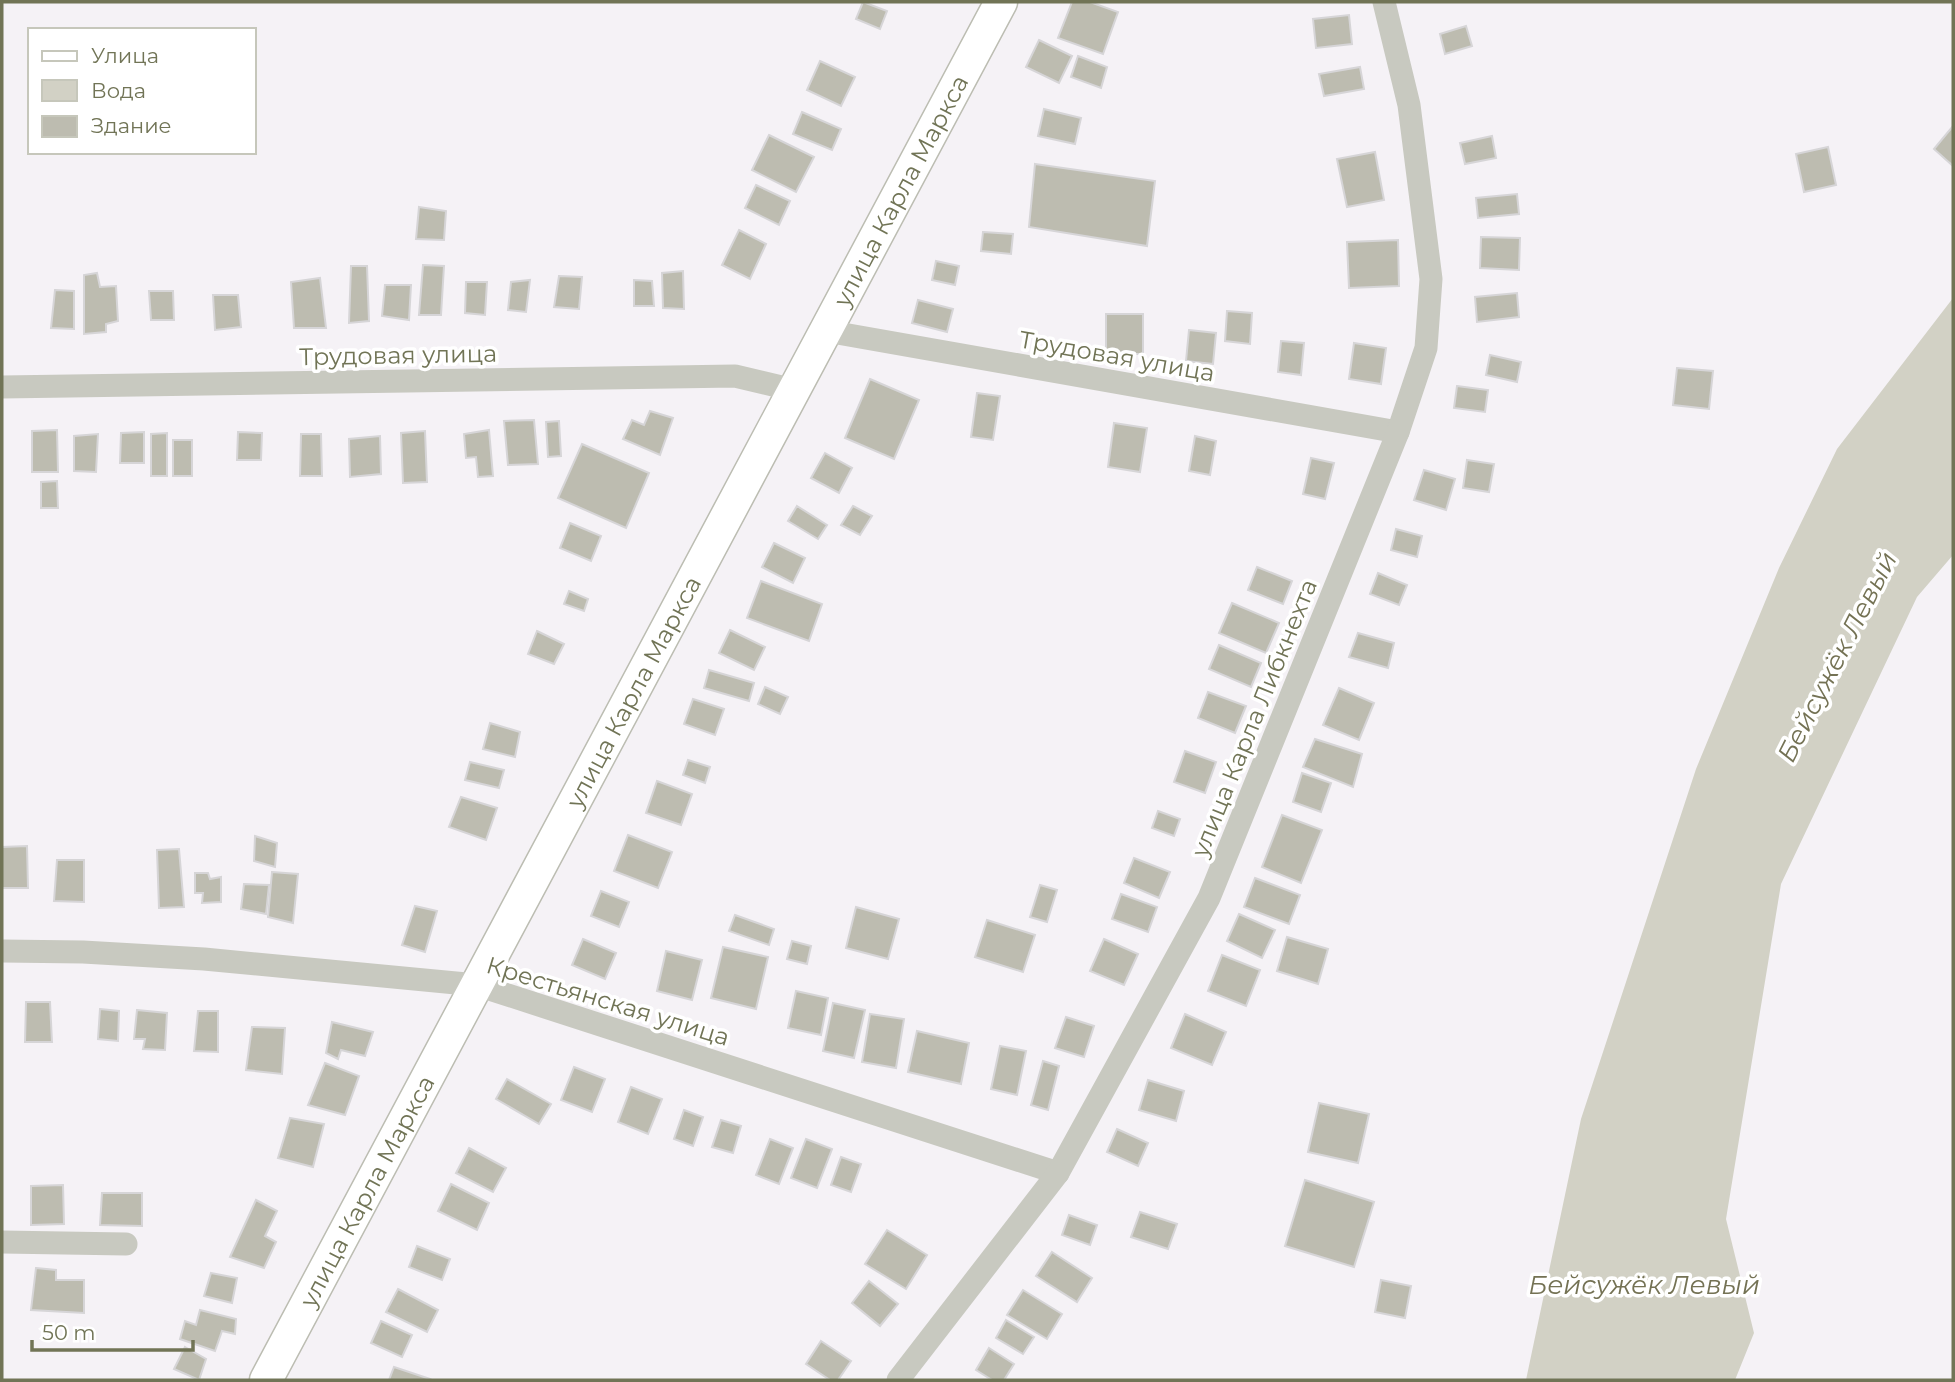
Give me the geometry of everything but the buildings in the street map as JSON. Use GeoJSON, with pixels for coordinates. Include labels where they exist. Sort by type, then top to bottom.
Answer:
{"type":"FeatureCollection","features":[{"type":"Feature","properties":{"kind":"main road","name":"улица Карла Маркса"},"geometry":{"type":"LineString","coordinates":[[266,1380],[1001,2]]}},
{"type":"Feature","properties":{"kind":"street","name":"улица Карла Либкнехта"},"geometry":{"type":"LineString","coordinates":[[898,1380],[1058,1173],[1209,898],[1398,432],[1426,348],[1431,279],[1409,105],[1384,2]]}},
{"type":"Feature","properties":{"kind":"street","name":"Трудовая улица"},"geometry":{"type":"LineString","coordinates":[[826,331],[1398,432]]}},
{"type":"Feature","properties":{"kind":"street","name":"Трудовая улица"},"geometry":{"type":"LineString","coordinates":[[2,387],[735,376],[794,390]]}},
{"type":"Feature","properties":{"kind":"street","name":"Крестьянская улица"},"geometry":{"type":"LineString","coordinates":[[2,951],[83,952],[204,959],[477,985],[1058,1173]]}},
{"type":"Feature","properties":{"kind":"street"},"geometry":{"type":"LineString","coordinates":[[2,1242],[126,1244]]}},
{"type":"Feature","properties":{"kind":"water","name":"Бейсужёк Левый"},"geometry":{"type":"Polygon","coordinates":[[[1953,298],[1953,555],[1917,597],[1781,884],[1726,1219],[1754,1333],[1735,1380],[1526,1380],[1581,1119],[1696,769],[1779,568],[1837,449],[1953,298]]]}}]}
